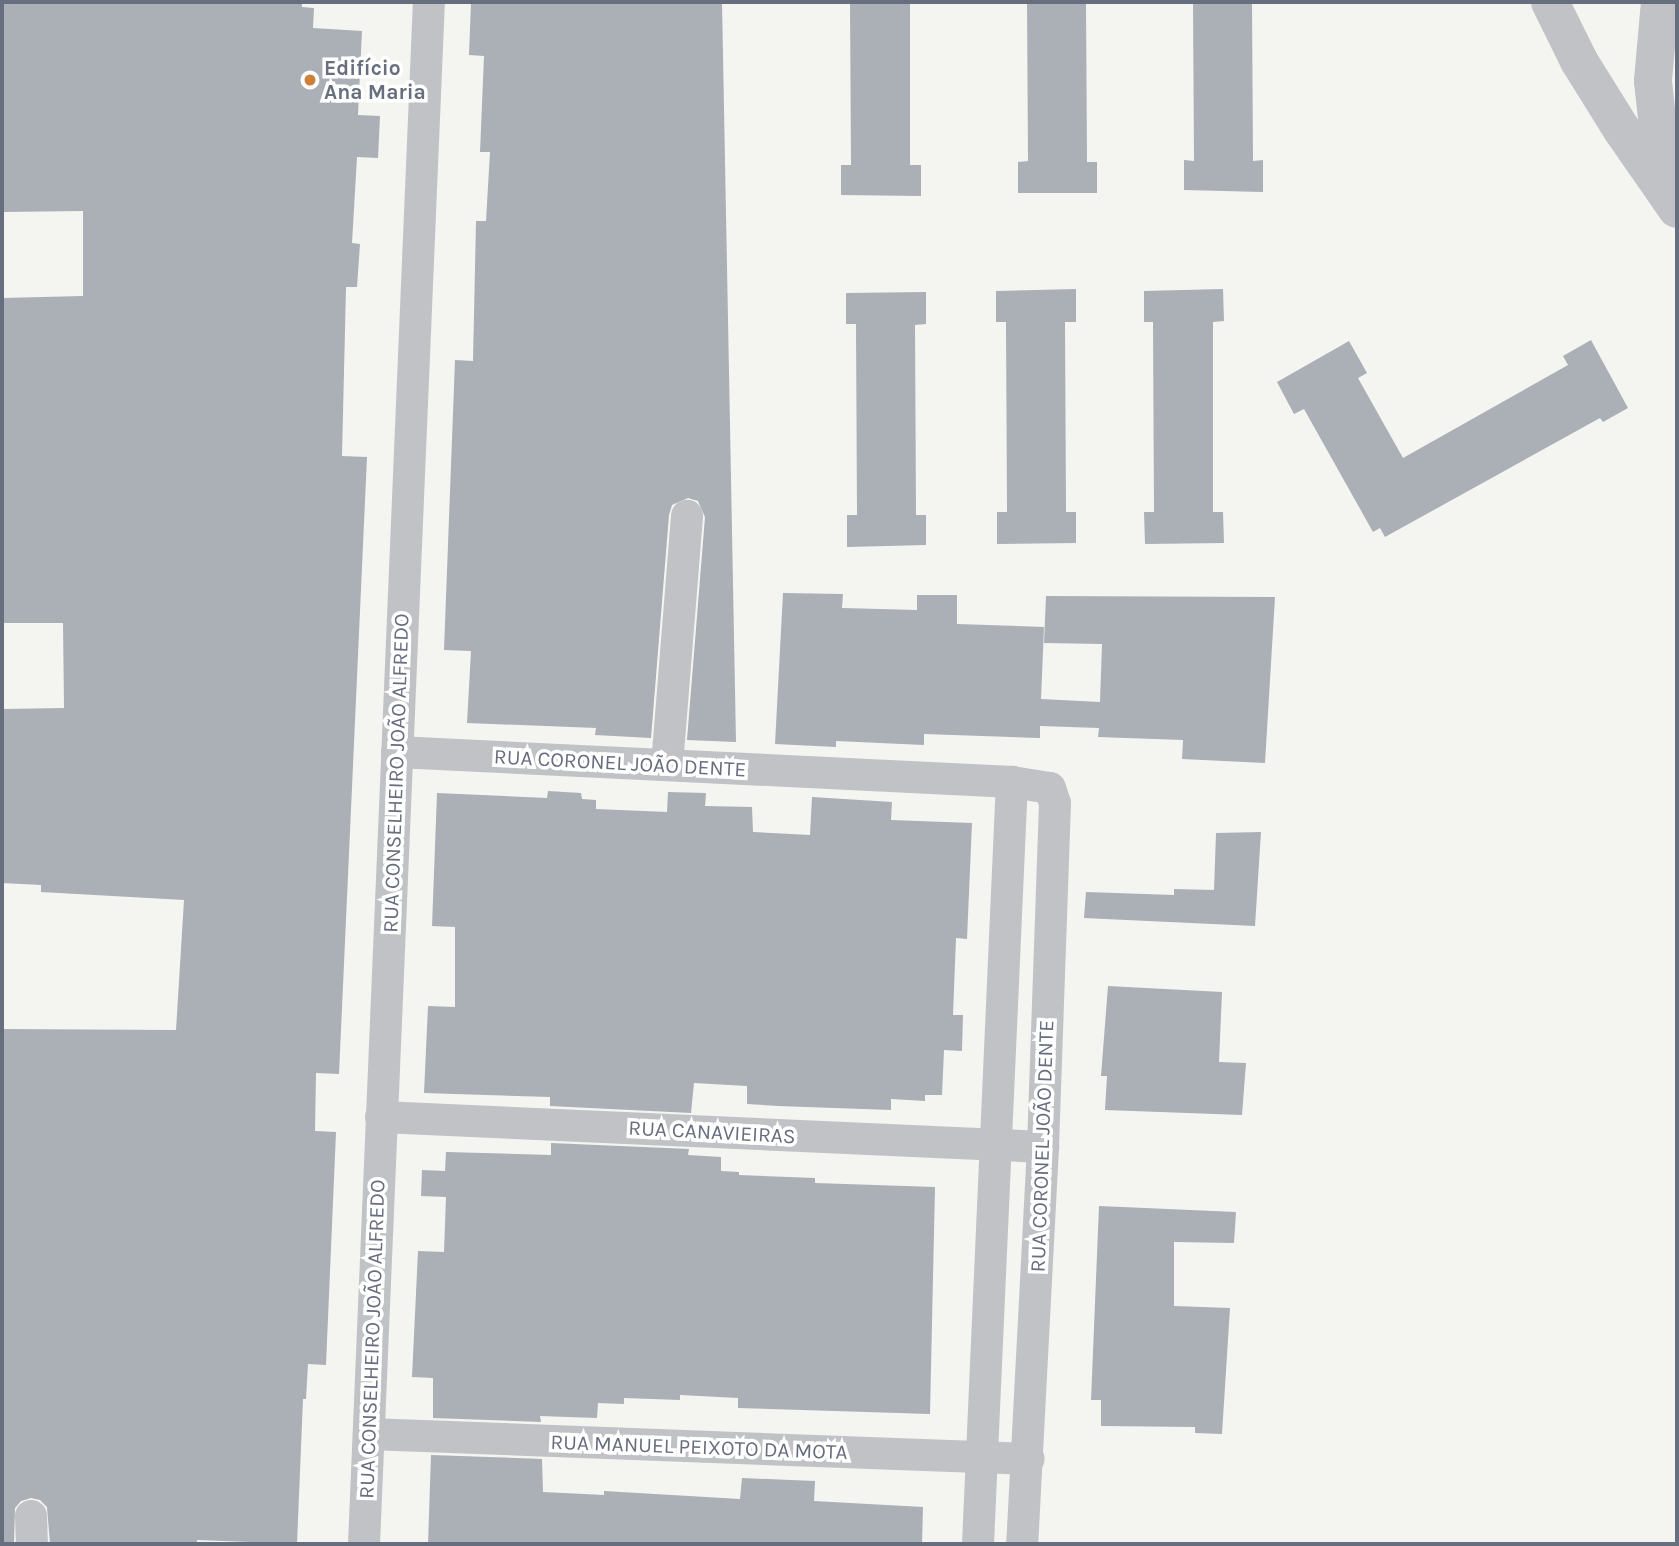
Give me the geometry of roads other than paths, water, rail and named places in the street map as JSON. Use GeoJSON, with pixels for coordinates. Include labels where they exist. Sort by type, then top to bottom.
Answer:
{"type":"FeatureCollection","features":[{"type":"Feature","properties":{"kind":"street","name":"RUA CONSELHEIRO JOÃO ALFREDO"},"geometry":{"type":"LineString","coordinates":[[364,1544],[429,2]]}},
{"type":"Feature","properties":{"kind":"street"},"geometry":{"type":"LineString","coordinates":[[1550,2],[1579,61],[1622,130],[1670,198]]}},
{"type":"Feature","properties":{"kind":"street"},"geometry":{"type":"LineString","coordinates":[[1660,2],[1653,81],[1670,198]]}},
{"type":"Feature","properties":{"kind":"street"},"geometry":{"type":"LineString","coordinates":[[667,765],[687,516]]}},
{"type":"Feature","properties":{"kind":"street","name":"RUA CORONEL JOÃO DENTE"},"geometry":{"type":"LineString","coordinates":[[397,752],[1012,782],[1050,788],[1055,803],[1043,1147],[1029,1459],[1022,1544]]}},
{"type":"Feature","properties":{"kind":"street"},"geometry":{"type":"LineString","coordinates":[[978,1544],[1012,782]]}},
{"type":"Feature","properties":{"kind":"street","name":"RUA CANAVIEIRAS"},"geometry":{"type":"LineString","coordinates":[[380,1117],[1043,1147]]}},
{"type":"Feature","properties":{"kind":"street","name":"RUA MANUEL PEIXOTO DA MOTA"},"geometry":{"type":"LineString","coordinates":[[369,1434],[1029,1459]]}},
{"type":"Feature","properties":{"kind":"place","name":"Edifício Ana Maria"},"geometry":{"type":"Point","coordinates":[310,80]}}]}
